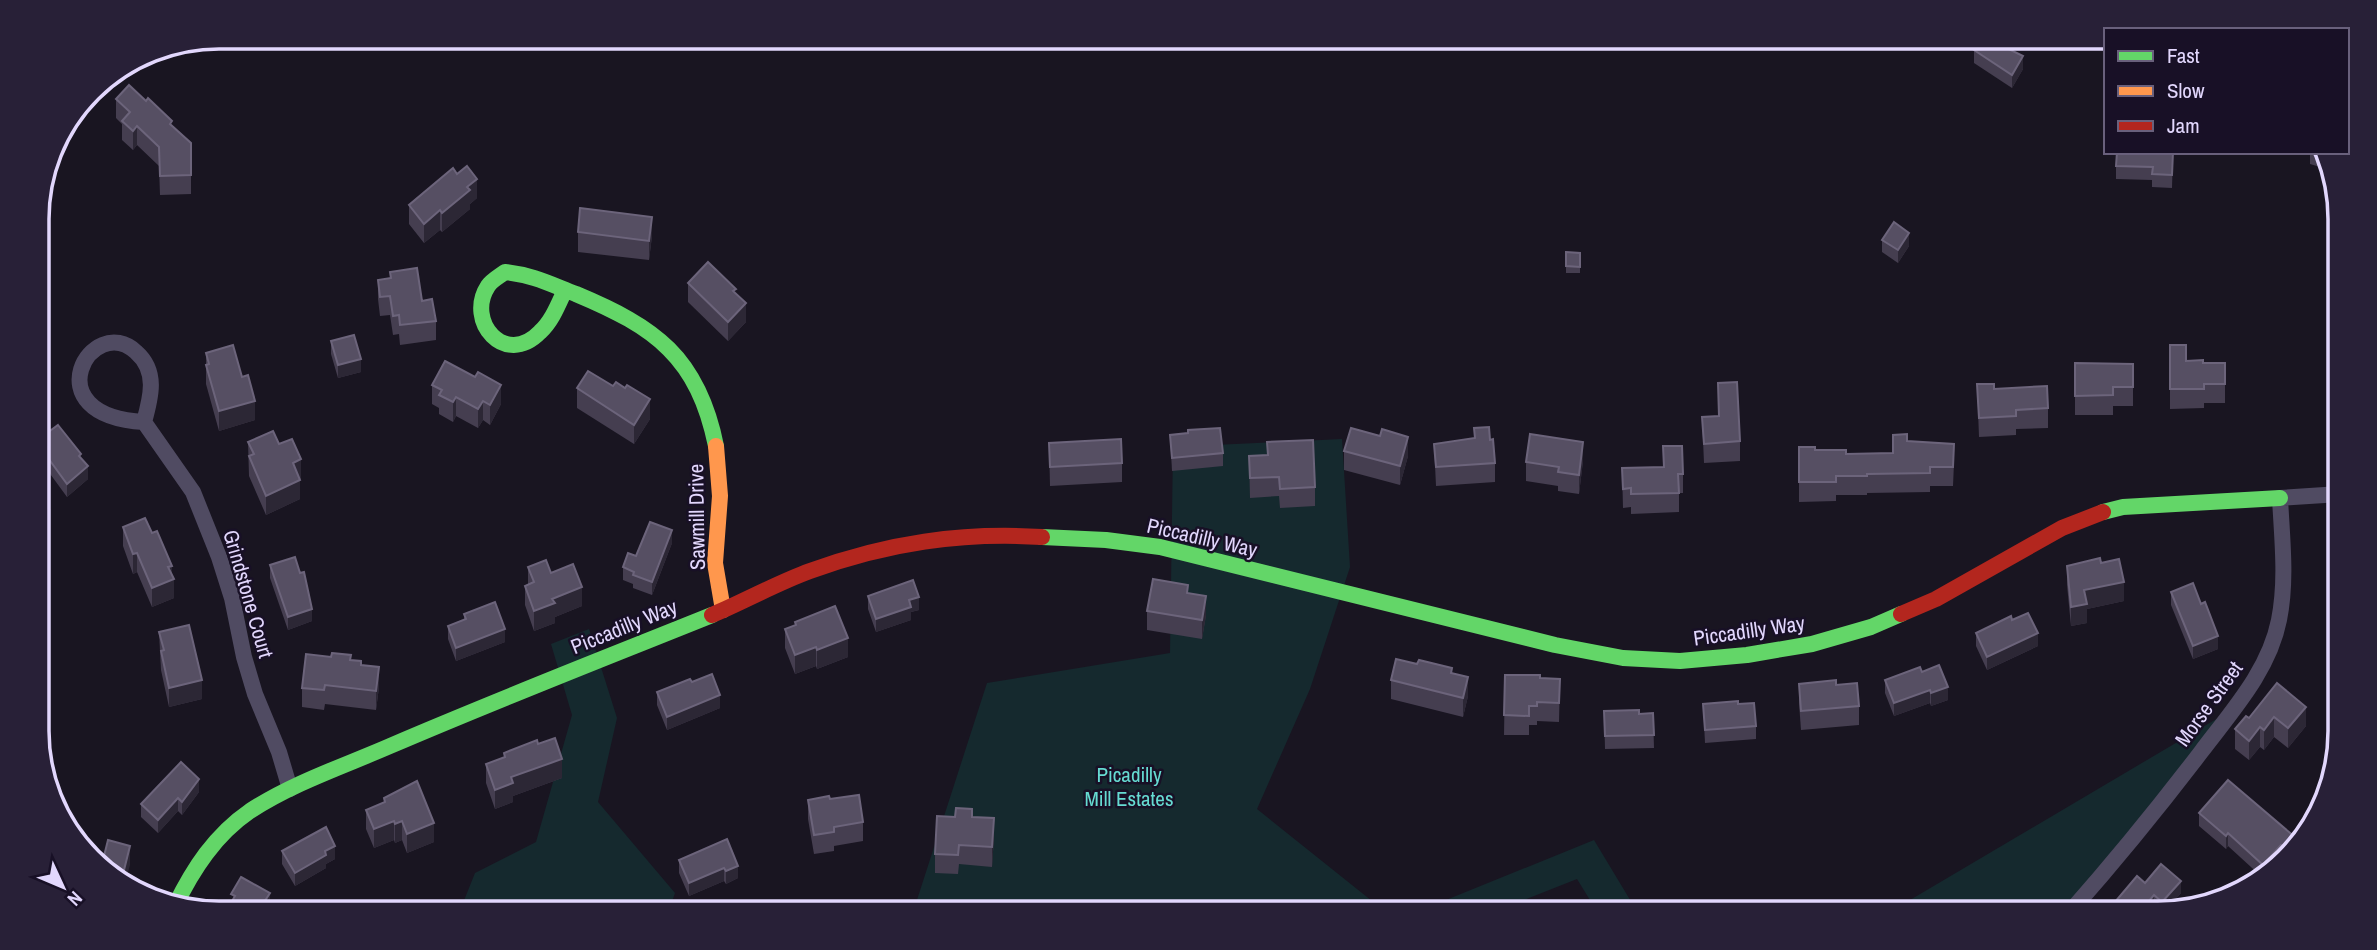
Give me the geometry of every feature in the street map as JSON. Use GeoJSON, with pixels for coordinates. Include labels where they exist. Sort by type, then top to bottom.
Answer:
{"type":"FeatureCollection","features":[{"type":"Feature","properties":{"kind":"street","name":"Sawmill Drive"},"geometry":{"type":"LineString","coordinates":[[565,290],[544,328],[530,341],[518,346],[503,344],[492,336],[481,320],[481,302],[489,284],[505,272],[526,274],[625,313],[654,334],[675,354],[695,379],[708,410],[716,443],[720,487],[715,559],[723,610]]}},
{"type":"Feature","properties":{"kind":"street"},"geometry":{"type":"LineString","coordinates":[[117,343],[131,347],[144,359],[151,375],[152,396],[145,422],[125,421],[93,407],[84,398],[78,371],[88,354],[104,344],[117,343]]}},
{"type":"Feature","properties":{"kind":"street","name":"Grindstone Court"},"geometry":{"type":"LineString","coordinates":[[145,422],[193,492],[219,557],[232,598],[252,682],[290,789]]}},
{"type":"Feature","properties":{"kind":"street"},"geometry":{"type":"LineString","coordinates":[[2280,498],[2328,495]]}},
{"type":"Feature","properties":{"kind":"street","name":"Piccadilly Way"},"geometry":{"type":"LineString","coordinates":[[180,896],[192,871],[214,843],[249,811],[290,789],[427,730],[723,610],[808,572],[866,553],[937,539],[995,534],[1045,535],[1160,547],[1555,645],[1623,658],[1679,661],[1747,655],[1812,644],[1871,627],[1936,599],[2062,528],[2097,513],[2123,507],[2280,498]]}},
{"type":"Feature","properties":{"kind":"street","name":"Morse Street"},"geometry":{"type":"LineString","coordinates":[[2080,901],[2172,790],[2245,695],[2263,664],[2279,622],[2284,576],[2280,498]]}},
{"type":"Feature","properties":{"kind":"green space","name":"Picadilly Mill Estates"},"geometry":{"type":"Polygon","coordinates":[[[1342,439],[1350,567],[1310,689],[1257,809],[1372,901],[917,901],[987,683],[1170,653],[1173,447],[1342,439]]]}},
{"type":"Feature","properties":{"kind":"green space"},"geometry":{"type":"Polygon","coordinates":[[[589,629],[617,718],[598,802],[675,893],[672,901],[464,901],[475,873],[536,842],[572,715],[551,644],[589,629]]]}},
{"type":"Feature","properties":{"kind":"green space"},"geometry":{"type":"Polygon","coordinates":[[[2235,708],[2079,901],[1908,901],[2235,708]]]}},
{"type":"Feature","properties":{"kind":"green space"},"geometry":{"type":"Polygon","coordinates":[[[1594,840],[1631,901],[1591,901],[1577,879],[1521,901],[1444,901],[1594,840]]]}},
{"type":"Feature","properties":{"kind":"building"},"geometry":{"type":"Polygon","coordinates":[[[2009,49],[2023,56],[2012,75],[1974,50],[2009,49]]]}},
{"type":"Feature","properties":{"kind":"building"},"geometry":{"type":"Polygon","coordinates":[[[129,85],[146,101],[148,98],[191,143],[191,175],[160,176],[159,147],[137,126],[133,131],[122,121],[130,112],[116,99],[129,85]]]}},
{"type":"Feature","properties":{"kind":"building"},"geometry":{"type":"Polygon","coordinates":[[[2117,154],[2173,154],[2172,175],[2152,174],[2153,167],[2116,166],[2117,154]]]}},
{"type":"Feature","properties":{"kind":"building"},"geometry":{"type":"Polygon","coordinates":[[[467,166],[477,179],[467,187],[470,190],[424,224],[409,205],[453,168],[457,174],[467,166]]]}},
{"type":"Feature","properties":{"kind":"building"},"geometry":{"type":"Polygon","coordinates":[[[580,208],[652,217],[649,241],[578,232],[580,208]]]}},
{"type":"Feature","properties":{"kind":"building"},"geometry":{"type":"Polygon","coordinates":[[[1894,222],[1909,233],[1898,250],[1882,240],[1894,222]]]}},
{"type":"Feature","properties":{"kind":"building"},"geometry":{"type":"Polygon","coordinates":[[[1566,252],[1580,253],[1580,267],[1566,266],[1566,252]]]}},
{"type":"Feature","properties":{"kind":"building"},"geometry":{"type":"Polygon","coordinates":[[[708,262],[736,289],[733,291],[746,303],[728,322],[688,283],[708,262]]]}},
{"type":"Feature","properties":{"kind":"building"},"geometry":{"type":"Polygon","coordinates":[[[417,268],[422,301],[432,299],[436,321],[400,325],[399,315],[393,316],[390,296],[380,297],[378,280],[391,278],[390,272],[417,268]]]}},
{"type":"Feature","properties":{"kind":"building"},"geometry":{"type":"Polygon","coordinates":[[[354,335],[361,359],[338,365],[331,341],[354,335]]]}},
{"type":"Feature","properties":{"kind":"building"},"geometry":{"type":"Polygon","coordinates":[[[233,345],[242,377],[248,375],[255,401],[219,411],[206,365],[209,364],[206,353],[233,345]]]}},
{"type":"Feature","properties":{"kind":"building"},"geometry":{"type":"Polygon","coordinates":[[[2170,345],[2186,345],[2186,361],[2225,363],[2225,384],[2204,384],[2204,389],[2170,389],[2170,345]]]}},
{"type":"Feature","properties":{"kind":"building"},"geometry":{"type":"Polygon","coordinates":[[[445,361],[475,377],[478,372],[501,385],[490,405],[483,401],[478,409],[456,397],[453,402],[439,395],[442,390],[432,385],[445,361]]]}},
{"type":"Feature","properties":{"kind":"building"},"geometry":{"type":"Polygon","coordinates":[[[2075,363],[2133,364],[2133,387],[2113,387],[2113,395],[2075,396],[2075,363]]]}},
{"type":"Feature","properties":{"kind":"building"},"geometry":{"type":"Polygon","coordinates":[[[588,371],[613,386],[616,382],[625,388],[627,385],[650,399],[634,425],[577,388],[588,371]]]}},
{"type":"Feature","properties":{"kind":"building"},"geometry":{"type":"Polygon","coordinates":[[[1737,382],[1740,441],[1704,444],[1702,417],[1719,416],[1718,383],[1737,382]]]}},
{"type":"Feature","properties":{"kind":"building"},"geometry":{"type":"Polygon","coordinates":[[[1977,384],[1994,384],[1994,389],[2047,386],[2048,408],[2016,410],[2016,416],[1979,418],[1977,384]]]}},
{"type":"Feature","properties":{"kind":"building"},"geometry":{"type":"Polygon","coordinates":[[[58,425],[88,466],[67,484],[49,459],[49,432],[58,425]]]}},
{"type":"Feature","properties":{"kind":"building"},"geometry":{"type":"Polygon","coordinates":[[[1489,427],[1495,463],[1436,467],[1434,444],[1475,438],[1474,428],[1489,427]]]}},
{"type":"Feature","properties":{"kind":"building"},"geometry":{"type":"Polygon","coordinates":[[[1220,428],[1223,453],[1172,458],[1170,435],[1188,433],[1188,430],[1220,428]]]}},
{"type":"Feature","properties":{"kind":"building"},"geometry":{"type":"Polygon","coordinates":[[[1351,428],[1380,436],[1382,429],[1408,437],[1400,466],[1344,451],[1351,428]]]}},
{"type":"Feature","properties":{"kind":"building"},"geometry":{"type":"Polygon","coordinates":[[[273,431],[279,444],[292,439],[301,459],[293,463],[300,480],[266,496],[249,456],[254,454],[248,442],[273,431]]]}},
{"type":"Feature","properties":{"kind":"building"},"geometry":{"type":"Polygon","coordinates":[[[1530,434],[1583,442],[1579,475],[1558,472],[1559,467],[1526,462],[1530,434]]]}},
{"type":"Feature","properties":{"kind":"building"},"geometry":{"type":"Polygon","coordinates":[[[1907,434],[1907,441],[1954,444],[1953,467],[1930,467],[1930,473],[1836,476],[1836,482],[1799,482],[1799,447],[1846,450],[1846,454],[1893,453],[1893,435],[1907,434]]]}},
{"type":"Feature","properties":{"kind":"building"},"geometry":{"type":"Polygon","coordinates":[[[1121,439],[1122,463],[1050,467],[1049,443],[1121,439]]]}},
{"type":"Feature","properties":{"kind":"building"},"geometry":{"type":"Polygon","coordinates":[[[1313,440],[1315,487],[1280,489],[1279,477],[1250,478],[1249,456],[1268,455],[1267,442],[1313,440]]]}},
{"type":"Feature","properties":{"kind":"building"},"geometry":{"type":"Polygon","coordinates":[[[1663,446],[1682,446],[1683,474],[1678,474],[1679,493],[1631,494],[1631,488],[1623,489],[1622,468],[1664,467],[1663,446]]]}},
{"type":"Feature","properties":{"kind":"building"},"geometry":{"type":"Polygon","coordinates":[[[145,518],[152,533],[157,531],[172,566],[168,567],[174,579],[152,588],[137,553],[133,554],[123,527],[145,518]]]}},
{"type":"Feature","properties":{"kind":"building"},"geometry":{"type":"Polygon","coordinates":[[[650,522],[672,530],[652,582],[633,575],[634,572],[623,567],[628,553],[636,556],[650,522]]]}},
{"type":"Feature","properties":{"kind":"building"},"geometry":{"type":"Polygon","coordinates":[[[295,557],[300,573],[304,572],[312,609],[288,617],[270,565],[295,557]]]}},
{"type":"Feature","properties":{"kind":"building"},"geometry":{"type":"Polygon","coordinates":[[[2100,558],[2101,563],[2119,559],[2124,582],[2084,590],[2087,604],[2071,607],[2067,566],[2100,558]]]}},
{"type":"Feature","properties":{"kind":"building"},"geometry":{"type":"Polygon","coordinates":[[[546,560],[551,573],[573,564],[582,587],[552,599],[555,603],[534,611],[525,586],[534,582],[528,567],[546,560]]]}},
{"type":"Feature","properties":{"kind":"building"},"geometry":{"type":"Polygon","coordinates":[[[1153,579],[1188,585],[1187,593],[1206,596],[1202,620],[1147,611],[1153,579]]]}},
{"type":"Feature","properties":{"kind":"building"},"geometry":{"type":"Polygon","coordinates":[[[913,580],[919,597],[909,600],[911,607],[876,619],[868,596],[913,580]]]}},
{"type":"Feature","properties":{"kind":"building"},"geometry":{"type":"Polygon","coordinates":[[[2193,583],[2201,604],[2205,602],[2218,636],[2193,646],[2171,592],[2193,583]]]}},
{"type":"Feature","properties":{"kind":"building"},"geometry":{"type":"Polygon","coordinates":[[[495,602],[505,629],[456,648],[448,626],[466,619],[464,614],[495,602]]]}},
{"type":"Feature","properties":{"kind":"building"},"geometry":{"type":"Polygon","coordinates":[[[835,606],[848,638],[795,655],[785,629],[796,625],[795,622],[835,606]]]}},
{"type":"Feature","properties":{"kind":"building"},"geometry":{"type":"Polygon","coordinates":[[[2028,613],[2038,633],[1987,657],[1976,633],[2011,616],[2012,620],[2028,613]]]}},
{"type":"Feature","properties":{"kind":"building"},"geometry":{"type":"Polygon","coordinates":[[[189,625],[202,680],[169,688],[159,632],[189,625]]]}},
{"type":"Feature","properties":{"kind":"building"},"geometry":{"type":"Polygon","coordinates":[[[332,653],[351,655],[350,660],[361,661],[361,665],[379,667],[376,691],[325,685],[324,690],[302,688],[306,654],[331,657],[332,653]]]}},
{"type":"Feature","properties":{"kind":"building"},"geometry":{"type":"Polygon","coordinates":[[[1396,659],[1417,664],[1419,660],[1452,668],[1451,673],[1468,677],[1463,698],[1391,680],[1396,659]]]}},
{"type":"Feature","properties":{"kind":"building"},"geometry":{"type":"Polygon","coordinates":[[[1939,665],[1948,687],[1931,693],[1930,690],[1894,703],[1885,680],[1920,667],[1922,672],[1939,665]]]}},
{"type":"Feature","properties":{"kind":"building"},"geometry":{"type":"Polygon","coordinates":[[[712,674],[720,695],[667,717],[657,692],[712,674]]]}},
{"type":"Feature","properties":{"kind":"building"},"geometry":{"type":"Polygon","coordinates":[[[1505,675],[1540,675],[1540,678],[1560,679],[1559,703],[1537,702],[1537,706],[1529,706],[1529,716],[1504,715],[1505,675]]]}},
{"type":"Feature","properties":{"kind":"building"},"geometry":{"type":"Polygon","coordinates":[[[1836,680],[1836,685],[1857,683],[1859,706],[1801,711],[1799,684],[1836,680]]]}},
{"type":"Feature","properties":{"kind":"building"},"geometry":{"type":"Polygon","coordinates":[[[2277,683],[2306,707],[2288,728],[2274,717],[2264,730],[2260,727],[2249,741],[2235,729],[2246,716],[2249,718],[2277,683]]]}},
{"type":"Feature","properties":{"kind":"building"},"geometry":{"type":"Polygon","coordinates":[[[1738,701],[1738,704],[1754,703],[1756,726],[1705,730],[1703,704],[1738,701]]]}},
{"type":"Feature","properties":{"kind":"building"},"geometry":{"type":"Polygon","coordinates":[[[1639,710],[1639,714],[1653,713],[1654,735],[1605,736],[1604,711],[1639,710]]]}},
{"type":"Feature","properties":{"kind":"building"},"geometry":{"type":"Polygon","coordinates":[[[555,738],[562,759],[511,777],[513,783],[495,790],[486,764],[505,757],[504,753],[537,740],[538,744],[555,738]]]}},
{"type":"Feature","properties":{"kind":"building"},"geometry":{"type":"Polygon","coordinates":[[[181,762],[199,779],[182,802],[178,798],[158,820],[141,804],[181,762]]]}},
{"type":"Feature","properties":{"kind":"building"},"geometry":{"type":"Polygon","coordinates":[[[2228,780],[2292,835],[2263,865],[2228,833],[2226,836],[2199,813],[2228,780]]]}},
{"type":"Feature","properties":{"kind":"building"},"geometry":{"type":"Polygon","coordinates":[[[417,781],[434,823],[407,834],[402,821],[395,824],[394,821],[374,829],[366,810],[385,802],[384,798],[417,781]]]}},
{"type":"Feature","properties":{"kind":"building"},"geometry":{"type":"Polygon","coordinates":[[[859,795],[863,822],[834,827],[834,832],[814,835],[808,800],[859,795]]]}},
{"type":"Feature","properties":{"kind":"building"},"geometry":{"type":"Polygon","coordinates":[[[956,808],[972,809],[972,817],[994,818],[992,847],[959,845],[958,855],[935,854],[937,816],[955,817],[956,808]]]}},
{"type":"Feature","properties":{"kind":"building"},"geometry":{"type":"Polygon","coordinates":[[[326,827],[335,846],[325,851],[326,855],[295,873],[282,851],[326,827]]]}},
{"type":"Feature","properties":{"kind":"building"},"geometry":{"type":"Polygon","coordinates":[[[727,839],[738,866],[726,871],[724,868],[689,883],[679,860],[727,839]]]}},
{"type":"Feature","properties":{"kind":"building"},"geometry":{"type":"Polygon","coordinates":[[[108,840],[130,846],[124,871],[104,856],[108,840]]]}},
{"type":"Feature","properties":{"kind":"building"},"geometry":{"type":"Polygon","coordinates":[[[2161,864],[2181,881],[2163,901],[2154,895],[2149,901],[2116,901],[2137,876],[2145,883],[2161,864]]]}},
{"type":"Feature","properties":{"kind":"building"},"geometry":{"type":"Polygon","coordinates":[[[241,877],[270,893],[265,901],[232,901],[235,896],[231,894],[241,877]]]}},
{"type":"Feature","properties":{"kind":"traffic: fast"},"geometry":{"type":"LineString","coordinates":[[565,290],[548,323],[527,342],[514,345],[502,342],[492,336],[485,325],[481,313],[482,300],[488,286],[505,272],[549,283],[604,306],[629,319],[669,349],[685,367],[698,389],[716,446]]}},
{"type":"Feature","properties":{"kind":"traffic: fast"},"geometry":{"type":"LineString","coordinates":[[2103,512],[2123,507],[2280,498]]}},
{"type":"Feature","properties":{"kind":"traffic: fast"},"geometry":{"type":"LineString","coordinates":[[1042,537],[1106,540],[1160,547],[1555,645],[1623,658],[1680,661],[1747,655],[1812,644],[1871,627],[1901,614]]}},
{"type":"Feature","properties":{"kind":"traffic: fast"},"geometry":{"type":"LineString","coordinates":[[180,896],[197,866],[216,842],[237,820],[266,801],[430,729],[712,615]]}},
{"type":"Feature","properties":{"kind":"traffic: slow"},"geometry":{"type":"LineString","coordinates":[[716,446],[720,496],[715,563],[723,610]]}},
{"type":"Feature","properties":{"kind":"traffic: jam"},"geometry":{"type":"LineString","coordinates":[[1901,614],[1936,599],[2062,528],[2103,512]]}},
{"type":"Feature","properties":{"kind":"traffic: jam"},"geometry":{"type":"LineString","coordinates":[[712,615],[798,576],[867,553],[953,538],[1042,537]]}}]}
